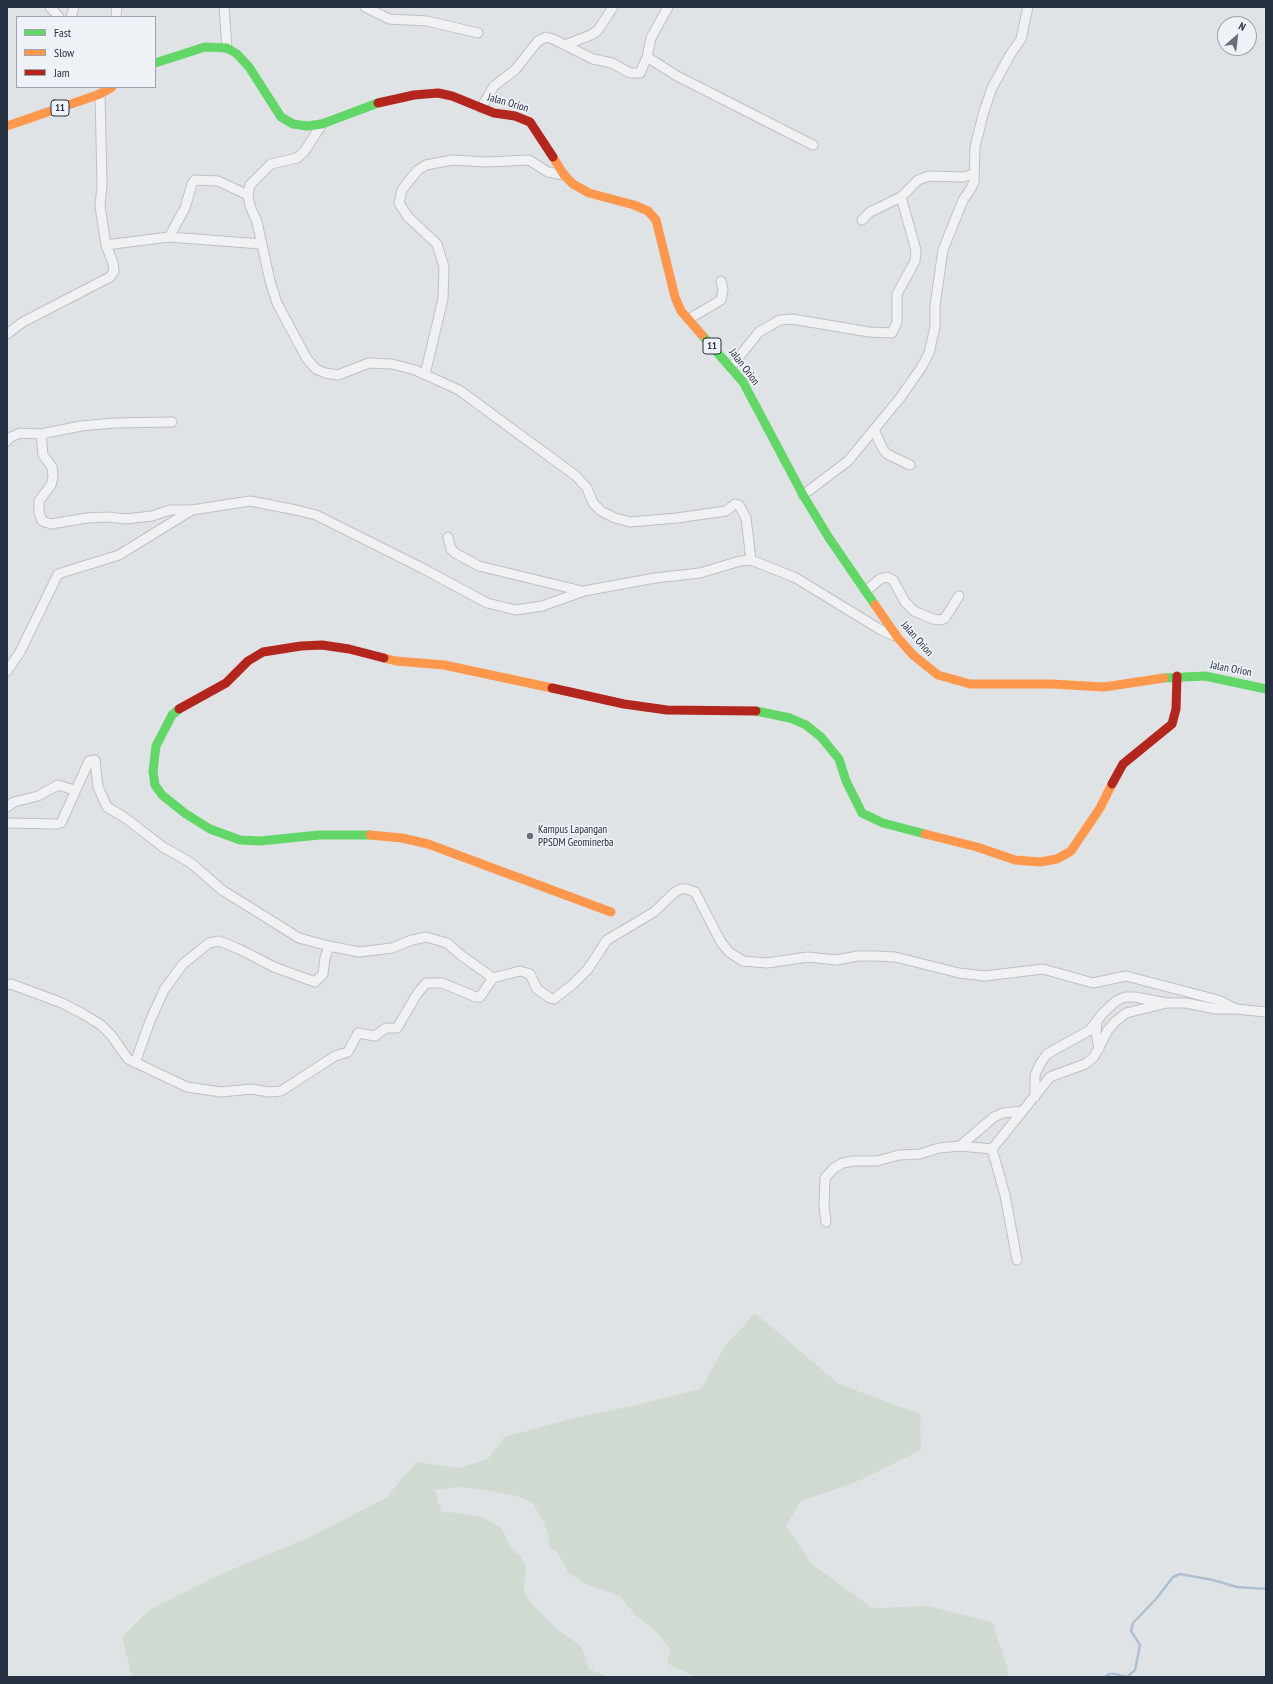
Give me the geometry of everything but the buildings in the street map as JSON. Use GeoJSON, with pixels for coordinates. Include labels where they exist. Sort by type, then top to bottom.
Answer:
{"type":"FeatureCollection","features":[{"type":"Feature","properties":{"kind":"main road"},"geometry":{"type":"LineString","coordinates":[[156,63],[205,47],[227,48]]}},
{"type":"Feature","properties":{"kind":"main road","name":"Jalan Orion"},"geometry":{"type":"LineString","coordinates":[[227,48],[249,67],[281,117],[294,124],[307,126],[322,124],[376,103],[414,95],[438,93],[452,96],[494,113],[515,116],[530,122],[564,175],[573,184],[589,193],[634,205],[648,211],[656,220],[675,297],[681,311],[731,367],[752,398],[803,495],[829,538],[898,638],[921,663],[938,675],[970,684],[1052,684],[1104,687],[1177,676],[1205,676],[1224,678],[1266,689]]}},
{"type":"Feature","properties":{"kind":"main road","name":"11"},"geometry":{"type":"LineString","coordinates":[[7,126],[100,94],[110,88]]}},
{"type":"Feature","properties":{"kind":"main road"},"geometry":{"type":"LineString","coordinates":[[611,912],[428,844],[402,838],[365,835],[319,835],[260,841],[240,840],[210,829],[186,814],[162,795],[155,785],[153,771],[156,746],[172,715],[181,707],[226,683],[248,661],[263,652],[301,646],[322,645],[349,649],[396,661],[444,665],[624,704],[666,710],[762,711],[790,718],[806,725],[821,737],[839,759],[846,781],[862,813],[883,822],[976,847],[1016,860],[1040,862],[1057,859],[1071,851],[1100,808],[1113,781],[1124,764],[1136,752],[1164,733],[1172,724],[1176,709],[1177,676]]}},
{"type":"Feature","properties":{"kind":"street"},"geometry":{"type":"LineString","coordinates":[[50,7],[58,16]]}},
{"type":"Feature","properties":{"kind":"street"},"geometry":{"type":"LineString","coordinates":[[224,7],[227,48]]}},
{"type":"Feature","properties":{"kind":"street"},"geometry":{"type":"LineString","coordinates":[[365,7],[389,19],[427,21],[478,33]]}},
{"type":"Feature","properties":{"kind":"street"},"geometry":{"type":"LineString","coordinates":[[564,45],[591,35],[598,30],[613,7]]}},
{"type":"Feature","properties":{"kind":"street"},"geometry":{"type":"LineString","coordinates":[[481,108],[494,86],[515,70],[538,41],[546,37],[593,59],[612,63],[630,73],[640,73],[647,57],[651,38],[668,7]]}},
{"type":"Feature","properties":{"kind":"street"},"geometry":{"type":"LineString","coordinates":[[803,495],[848,461],[900,398],[921,368],[929,353],[935,327],[935,305],[943,250],[962,200],[974,182],[975,147],[984,111],[992,88],[1021,40],[1028,7]]}},
{"type":"Feature","properties":{"kind":"street"},"geometry":{"type":"LineString","coordinates":[[156,58],[175,56]]}},
{"type":"Feature","properties":{"kind":"street"},"geometry":{"type":"LineString","coordinates":[[647,57],[677,76],[813,145]]}},
{"type":"Feature","properties":{"kind":"street"},"geometry":{"type":"LineString","coordinates":[[7,334],[23,322],[110,277],[114,271],[113,263],[106,245],[100,206],[102,185],[100,94]]}},
{"type":"Feature","properties":{"kind":"street"},"geometry":{"type":"LineString","coordinates":[[322,124],[304,152],[297,158],[271,164],[250,185],[248,195],[250,206],[257,222],[270,282],[277,302],[307,359],[316,368],[325,373],[338,375],[369,363],[392,364],[425,374],[459,390],[576,476],[587,488],[593,503],[602,511],[615,518],[630,522],[677,518],[726,511],[735,504],[739,505],[746,518],[751,560]]}},
{"type":"Feature","properties":{"kind":"street"},"geometry":{"type":"LineString","coordinates":[[425,374],[443,299],[444,267],[437,244],[408,217],[399,203],[402,190],[418,170],[426,165],[452,160],[487,162],[529,160],[548,172],[564,175]]}},
{"type":"Feature","properties":{"kind":"street"},"geometry":{"type":"LineString","coordinates":[[862,220],[870,212],[901,197],[918,180],[929,176],[963,177],[974,174]]}},
{"type":"Feature","properties":{"kind":"street"},"geometry":{"type":"LineString","coordinates":[[169,237],[185,208],[192,184],[195,180],[218,180],[248,195]]}},
{"type":"Feature","properties":{"kind":"street"},"geometry":{"type":"LineString","coordinates":[[731,367],[759,332],[780,320],[792,319],[869,332],[892,333],[897,322],[897,294],[915,261],[916,250],[901,197]]}},
{"type":"Feature","properties":{"kind":"street"},"geometry":{"type":"LineString","coordinates":[[106,245],[169,237],[261,244]]}},
{"type":"Feature","properties":{"kind":"street"},"geometry":{"type":"LineString","coordinates":[[689,319],[721,300],[723,296],[722,281]]}},
{"type":"Feature","properties":{"kind":"street"},"geometry":{"type":"LineString","coordinates":[[7,441],[9,438],[20,433],[41,434],[81,426],[114,423],[172,422]]}},
{"type":"Feature","properties":{"kind":"street"},"geometry":{"type":"LineString","coordinates":[[874,430],[887,454],[910,465]]}},
{"type":"Feature","properties":{"kind":"street"},"geometry":{"type":"LineString","coordinates":[[41,434],[43,455],[52,467],[53,477],[52,485],[39,501],[39,512],[42,521],[50,524],[87,518],[108,517],[125,519],[152,516],[170,510],[192,510],[250,501],[296,510],[316,516],[422,568],[487,603],[516,610],[542,606],[584,591],[655,578],[700,573],[740,561],[751,560],[796,578],[881,630],[898,638]]}},
{"type":"Feature","properties":{"kind":"street"},"geometry":{"type":"LineString","coordinates":[[7,671],[20,652],[58,574],[119,555],[192,510]]}},
{"type":"Feature","properties":{"kind":"street"},"geometry":{"type":"LineString","coordinates":[[448,537],[451,549],[455,553],[479,566],[584,591]]}},
{"type":"Feature","properties":{"kind":"street"},"geometry":{"type":"LineString","coordinates":[[866,591],[880,579],[887,577],[893,580],[905,602],[914,611],[933,619],[941,620],[946,618],[959,596]]}},
{"type":"Feature","properties":{"kind":"street"},"geometry":{"type":"LineString","coordinates":[[7,823],[61,823],[74,790],[89,761],[95,760],[98,787],[107,807],[124,817],[163,847],[190,863],[222,890],[299,938],[359,952],[392,948],[412,940],[426,937],[447,943],[462,956],[493,978]]}},
{"type":"Feature","properties":{"kind":"street"},"geometry":{"type":"LineString","coordinates":[[7,807],[14,802],[38,796],[58,785],[74,790]]}},
{"type":"Feature","properties":{"kind":"street"},"geometry":{"type":"LineString","coordinates":[[7,984],[11,984],[62,1004],[83,1014],[101,1025],[128,1059],[187,1087],[221,1092],[252,1089],[268,1092],[281,1091],[335,1056],[348,1052],[358,1033],[375,1036],[386,1028],[397,1028],[417,994],[426,983],[442,984],[476,997],[480,996],[493,978],[520,971],[530,974],[538,989],[550,998],[554,999],[572,985],[588,969],[607,940],[654,912],[675,892],[681,889],[687,889],[695,892],[721,942],[729,952],[743,961],[767,963],[808,957],[836,960],[858,956],[877,956],[895,957],[959,973],[985,976],[1043,969],[1093,983],[1126,976],[1218,1000],[1236,1009]]}},
{"type":"Feature","properties":{"kind":"street"},"geometry":{"type":"LineString","coordinates":[[135,1063],[150,1021],[164,990],[183,964],[209,943],[219,942],[239,949],[274,967],[315,982],[323,974],[325,958],[329,946]]}},
{"type":"Feature","properties":{"kind":"street"},"geometry":{"type":"LineString","coordinates":[[1035,1097],[1035,1075],[1047,1054],[1090,1030],[1116,1001],[1125,997],[1135,997],[1168,1003],[1186,1003],[1216,1009],[1266,1012]]}},
{"type":"Feature","properties":{"kind":"street"},"geometry":{"type":"LineString","coordinates":[[992,1149],[1035,1097],[1050,1076],[1086,1064],[1094,1057],[1108,1030],[1126,1013],[1168,1003]]}},
{"type":"Feature","properties":{"kind":"street"},"geometry":{"type":"LineString","coordinates":[[1097,1021],[1096,1033],[1099,1049]]}},
{"type":"Feature","properties":{"kind":"street"},"geometry":{"type":"LineString","coordinates":[[960,1146],[994,1117],[1003,1113],[1022,1111]]}},
{"type":"Feature","properties":{"kind":"street"},"geometry":{"type":"LineString","coordinates":[[826,1222],[824,1206],[825,1178],[834,1168],[843,1163],[853,1161],[877,1161],[899,1155],[920,1154],[940,1148],[960,1146],[992,1149]]}},
{"type":"Feature","properties":{"kind":"street"},"geometry":{"type":"LineString","coordinates":[[992,1149],[1005,1195],[1017,1260]]}},
{"type":"Feature","properties":{"kind":"shaded area"},"geometry":{"type":"Polygon","coordinates":[[[755,1313],[839,1384],[920,1414],[921,1450],[856,1482],[801,1501],[786,1526],[812,1564],[872,1608],[928,1606],[992,1622],[1008,1670],[1007,1677],[695,1677],[670,1665],[667,1660],[671,1650],[653,1629],[634,1614],[622,1598],[583,1583],[568,1572],[557,1552],[550,1549],[544,1523],[533,1503],[517,1496],[480,1489],[456,1487],[435,1490],[442,1513],[449,1512],[483,1517],[502,1529],[510,1547],[520,1556],[526,1565],[524,1591],[531,1603],[555,1628],[581,1646],[589,1669],[609,1677],[132,1677],[122,1637],[149,1610],[221,1574],[308,1538],[386,1498],[416,1462],[459,1468],[488,1459],[504,1437],[578,1417],[637,1405],[701,1389],[724,1347],[755,1313]]]}},
{"type":"Feature","properties":{"kind":"waterway"},"geometry":{"type":"LineString","coordinates":[[1105,1677],[1109,1674],[1127,1677],[1135,1670],[1140,1645],[1131,1631],[1133,1623],[1156,1599],[1173,1577],[1180,1574],[1213,1580],[1237,1587],[1266,1589]]}},
{"type":"Feature","properties":{"kind":"traffic: fast"},"geometry":{"type":"LineString","coordinates":[[156,63],[205,47],[227,48],[237,54],[249,67],[281,117],[293,124],[307,126],[322,124],[378,103]]}},
{"type":"Feature","properties":{"kind":"traffic: fast"},"geometry":{"type":"LineString","coordinates":[[702,335],[743,382],[803,495],[829,538],[875,605]]}},
{"type":"Feature","properties":{"kind":"traffic: fast"},"geometry":{"type":"LineString","coordinates":[[1164,678],[1205,676],[1266,689]]}},
{"type":"Feature","properties":{"kind":"traffic: fast"},"geometry":{"type":"LineString","coordinates":[[179,709],[172,715],[156,746],[153,771],[155,785],[162,795],[186,814],[210,829],[240,840],[260,841],[319,835],[370,835]]}},
{"type":"Feature","properties":{"kind":"traffic: fast"},"geometry":{"type":"LineString","coordinates":[[756,711],[790,718],[806,725],[821,737],[839,759],[846,781],[862,813],[883,823],[925,834]]}},
{"type":"Feature","properties":{"kind":"traffic: slow"},"geometry":{"type":"LineString","coordinates":[[7,126],[100,94],[110,88]]}},
{"type":"Feature","properties":{"kind":"traffic: slow"},"geometry":{"type":"LineString","coordinates":[[553,157],[564,175],[573,184],[589,193],[634,205],[648,211],[656,220],[675,297],[681,311],[702,335]]}},
{"type":"Feature","properties":{"kind":"traffic: slow"},"geometry":{"type":"LineString","coordinates":[[875,605],[898,638],[913,655],[938,675],[970,684],[1052,684],[1104,687],[1164,678]]}},
{"type":"Feature","properties":{"kind":"traffic: slow"},"geometry":{"type":"LineString","coordinates":[[384,658],[396,661],[444,665],[552,688]]}},
{"type":"Feature","properties":{"kind":"traffic: slow"},"geometry":{"type":"LineString","coordinates":[[925,834],[977,847],[1015,860],[1040,862],[1057,859],[1071,851],[1100,808],[1112,784]]}},
{"type":"Feature","properties":{"kind":"traffic: slow"},"geometry":{"type":"LineString","coordinates":[[370,835],[402,838],[428,844],[611,912]]}},
{"type":"Feature","properties":{"kind":"traffic: jam"},"geometry":{"type":"LineString","coordinates":[[378,103],[414,95],[438,93],[452,96],[494,113],[515,116],[530,122],[553,157]]}},
{"type":"Feature","properties":{"kind":"traffic: jam"},"geometry":{"type":"LineString","coordinates":[[179,709],[226,683],[248,661],[263,652],[301,646],[322,645],[349,649],[384,658]]}},
{"type":"Feature","properties":{"kind":"traffic: jam"},"geometry":{"type":"LineString","coordinates":[[1112,784],[1123,764],[1172,724],[1176,709],[1177,676]]}},
{"type":"Feature","properties":{"kind":"traffic: jam"},"geometry":{"type":"LineString","coordinates":[[552,688],[624,704],[667,710],[756,711]]}},
{"type":"Feature","properties":{"kind":"place","name":"Kampus Lapangan PPSDM Geominerba"},"geometry":{"type":"Point","coordinates":[530,836]}}]}
